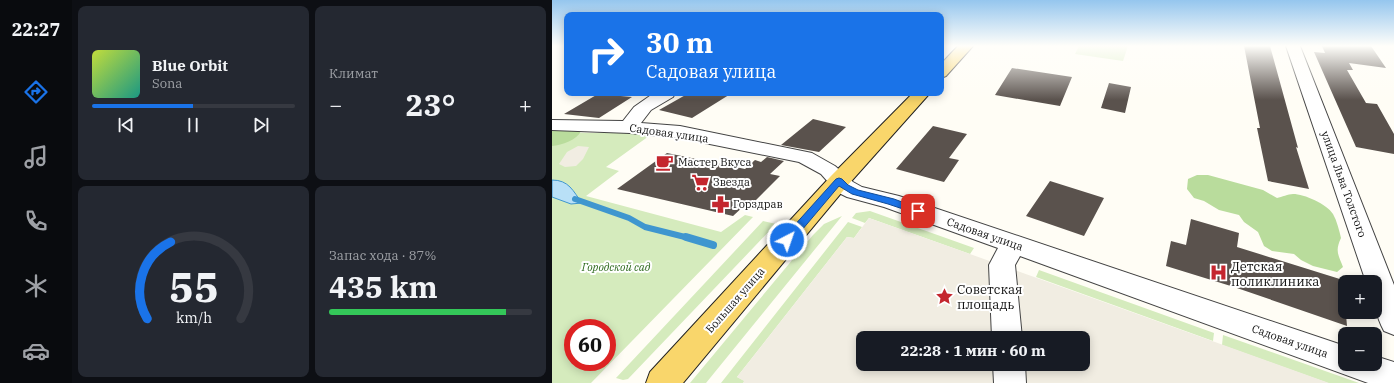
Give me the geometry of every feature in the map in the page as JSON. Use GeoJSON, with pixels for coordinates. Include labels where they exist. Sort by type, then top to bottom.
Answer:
{"type":"FeatureCollection","features":[{"type":"Feature","properties":{"kind":"main road","name":"Большая улица"},"geometry":{"type":"LineString","coordinates":[[662,383],[839,181],[919,96]]}},
{"type":"Feature","properties":{"kind":"street","name":"улица Льва Толстого"},"geometry":{"type":"LineString","coordinates":[[1300,64],[1394,322]]}},
{"type":"Feature","properties":{"kind":"street"},"geometry":{"type":"LineString","coordinates":[[630,127],[634,115],[649,103],[662,96]]}},
{"type":"Feature","properties":{"kind":"street","name":"Садовая улица"},"geometry":{"type":"LineString","coordinates":[[552,125],[630,127],[680,132],[805,157],[828,170],[845,187],[855,192],[891,201],[1338,358]]}},
{"type":"Feature","properties":{"kind":"street"},"geometry":{"type":"LineString","coordinates":[[1007,331],[1002,265],[1013,244]]}},
{"type":"Feature","properties":{"kind":"street"},"geometry":{"type":"LineString","coordinates":[[1009,371],[1010,383]]}},
{"type":"Feature","properties":{"kind":"street"},"geometry":{"type":"LineString","coordinates":[[1376,371],[1394,377]]}},
{"type":"Feature","properties":{"kind":"green space"},"geometry":{"type":"Polygon","coordinates":[[[552,128],[581,131],[569,142],[552,146],[552,128]]]}},
{"type":"Feature","properties":{"kind":"green space","name":"Городской сад"},"geometry":{"type":"Polygon","coordinates":[[[552,131],[591,133],[629,132],[649,136],[606,167],[619,171],[586,196],[721,232],[745,215],[753,217],[616,357],[616,319],[564,319],[564,371],[603,371],[591,383],[552,383],[552,131]]]}},
{"type":"Feature","properties":{"kind":"green space"},"geometry":{"type":"Polygon","coordinates":[[[1197,175],[1208,175],[1263,190],[1277,198],[1291,194],[1298,194],[1321,203],[1330,210],[1337,223],[1341,238],[1338,246],[1338,252],[1343,267],[1337,272],[1313,266],[1301,260],[1294,254],[1272,251],[1264,246],[1258,232],[1244,222],[1239,215],[1219,210],[1204,201],[1194,198],[1187,189],[1188,179],[1197,175]]]}},
{"type":"Feature","properties":{"kind":"green space"},"geometry":{"type":"Polygon","coordinates":[[[870,211],[974,248],[970,254],[869,218],[865,223],[852,218],[856,213],[870,211]]]}},
{"type":"Feature","properties":{"kind":"green space"},"geometry":{"type":"Polygon","coordinates":[[[842,216],[706,383],[690,383],[813,235],[824,224],[842,216]]]}},
{"type":"Feature","properties":{"kind":"green space"},"geometry":{"type":"Polygon","coordinates":[[[763,221],[776,224],[628,379],[623,380],[616,378],[763,221]]]}},
{"type":"Feature","properties":{"kind":"green space"},"geometry":{"type":"Polygon","coordinates":[[[848,222],[862,227],[854,238],[847,237],[737,377],[745,381],[743,383],[721,383],[848,222]]]}},
{"type":"Feature","properties":{"kind":"green space"},"geometry":{"type":"Polygon","coordinates":[[[1039,270],[1214,333],[1213,341],[1036,277],[1039,270]]]}},
{"type":"Feature","properties":{"kind":"green space"},"geometry":{"type":"Polygon","coordinates":[[[1223,335],[1359,383],[1328,383],[1222,345],[1223,335]]]}},
{"type":"Feature","properties":{"kind":"shaded area"},"geometry":{"type":"Polygon","coordinates":[[[578,146],[589,147],[583,159],[576,166],[565,167],[559,164],[567,152],[578,146]]]}},
{"type":"Feature","properties":{"kind":"shaded area","name":"Советская площадь"},"geometry":{"type":"Polygon","coordinates":[[[869,218],[1329,383],[743,383],[744,381],[737,377],[847,237],[854,238],[869,218]]]}},
{"type":"Feature","properties":{"kind":"water"},"geometry":{"type":"Polygon","coordinates":[[[552,180],[558,180],[567,184],[582,203],[571,204],[552,197],[552,180]]]}},
{"type":"Feature","properties":{"kind":"building"},"geometry":{"type":"Polygon","coordinates":[[[1247,64],[1275,64],[1298,148],[1296,147],[1309,189],[1268,181],[1257,128],[1260,128],[1247,64]]]}},
{"type":"Feature","properties":{"kind":"building"},"geometry":{"type":"Polygon","coordinates":[[[1319,64],[1349,64],[1353,70],[1347,70],[1366,103],[1377,104],[1394,134],[1394,154],[1356,147],[1319,64]]]}},
{"type":"Feature","properties":{"kind":"building"},"geometry":{"type":"Polygon","coordinates":[[[1355,64],[1383,64],[1386,68],[1355,64]]]}},
{"type":"Feature","properties":{"kind":"building"},"geometry":{"type":"Polygon","coordinates":[[[1012,68],[1072,77],[1060,106],[995,95],[1012,68]]]}},
{"type":"Feature","properties":{"kind":"building"},"geometry":{"type":"Polygon","coordinates":[[[1109,83],[1131,87],[1125,113],[1101,108],[1109,83]]]}},
{"type":"Feature","properties":{"kind":"building"},"geometry":{"type":"Polygon","coordinates":[[[595,96],[632,97],[599,118],[564,114],[595,96]]]}},
{"type":"Feature","properties":{"kind":"building"},"geometry":{"type":"Polygon","coordinates":[[[684,96],[727,96],[692,118],[659,110],[684,96]]]}},
{"type":"Feature","properties":{"kind":"building"},"geometry":{"type":"Polygon","coordinates":[[[813,119],[846,127],[819,152],[781,145],[813,119]]]}},
{"type":"Feature","properties":{"kind":"building"},"geometry":{"type":"Polygon","coordinates":[[[933,126],[967,134],[949,158],[959,160],[944,182],[896,169],[933,126]]]}},
{"type":"Feature","properties":{"kind":"building","name":"Звезда"},"geometry":{"type":"Polygon","coordinates":[[[667,153],[745,169],[755,160],[761,162],[767,157],[784,161],[770,174],[780,176],[751,205],[746,204],[733,216],[617,189],[667,153]]]}},
{"type":"Feature","properties":{"kind":"building"},"geometry":{"type":"Polygon","coordinates":[[[1050,181],[1104,198],[1084,236],[1026,216],[1050,181]]]}},
{"type":"Feature","properties":{"kind":"building"},"geometry":{"type":"Polygon","coordinates":[[[1191,219],[1239,233],[1237,247],[1338,278],[1338,319],[1346,319],[1347,326],[1234,287],[1166,266],[1171,241],[1186,245],[1191,219]]]}},
{"type":"Feature","properties":{"kind":"waterway"},"geometry":{"type":"LineString","coordinates":[[575,199],[629,218],[645,227],[689,238]]}},
{"type":"Feature","properties":{"kind":"waterway"},"geometry":{"type":"LineString","coordinates":[[686,237],[713,245]]}},
{"type":"Feature","properties":{"kind":"place","name":"Мастер Вкуса"},"geometry":{"type":"Point","coordinates":[665,162]}},
{"type":"Feature","properties":{"kind":"place","name":"Звезда"},"geometry":{"type":"Point","coordinates":[700,182]}},
{"type":"Feature","properties":{"kind":"place","name":"Горздрав"},"geometry":{"type":"Point","coordinates":[720,204]}},
{"type":"Feature","properties":{"kind":"place","name":"Детская поликлиника"},"geometry":{"type":"Point","coordinates":[1218,273]}},
{"type":"Feature","properties":{"kind":"place","name":"Советская площадь"},"geometry":{"type":"Point","coordinates":[944,296]}},
{"type":"Feature","properties":{"kind":"route"},"geometry":{"type":"LineString","coordinates":[[787,240],[839,181],[845,187],[855,192],[891,201],[918,211]]}}]}
